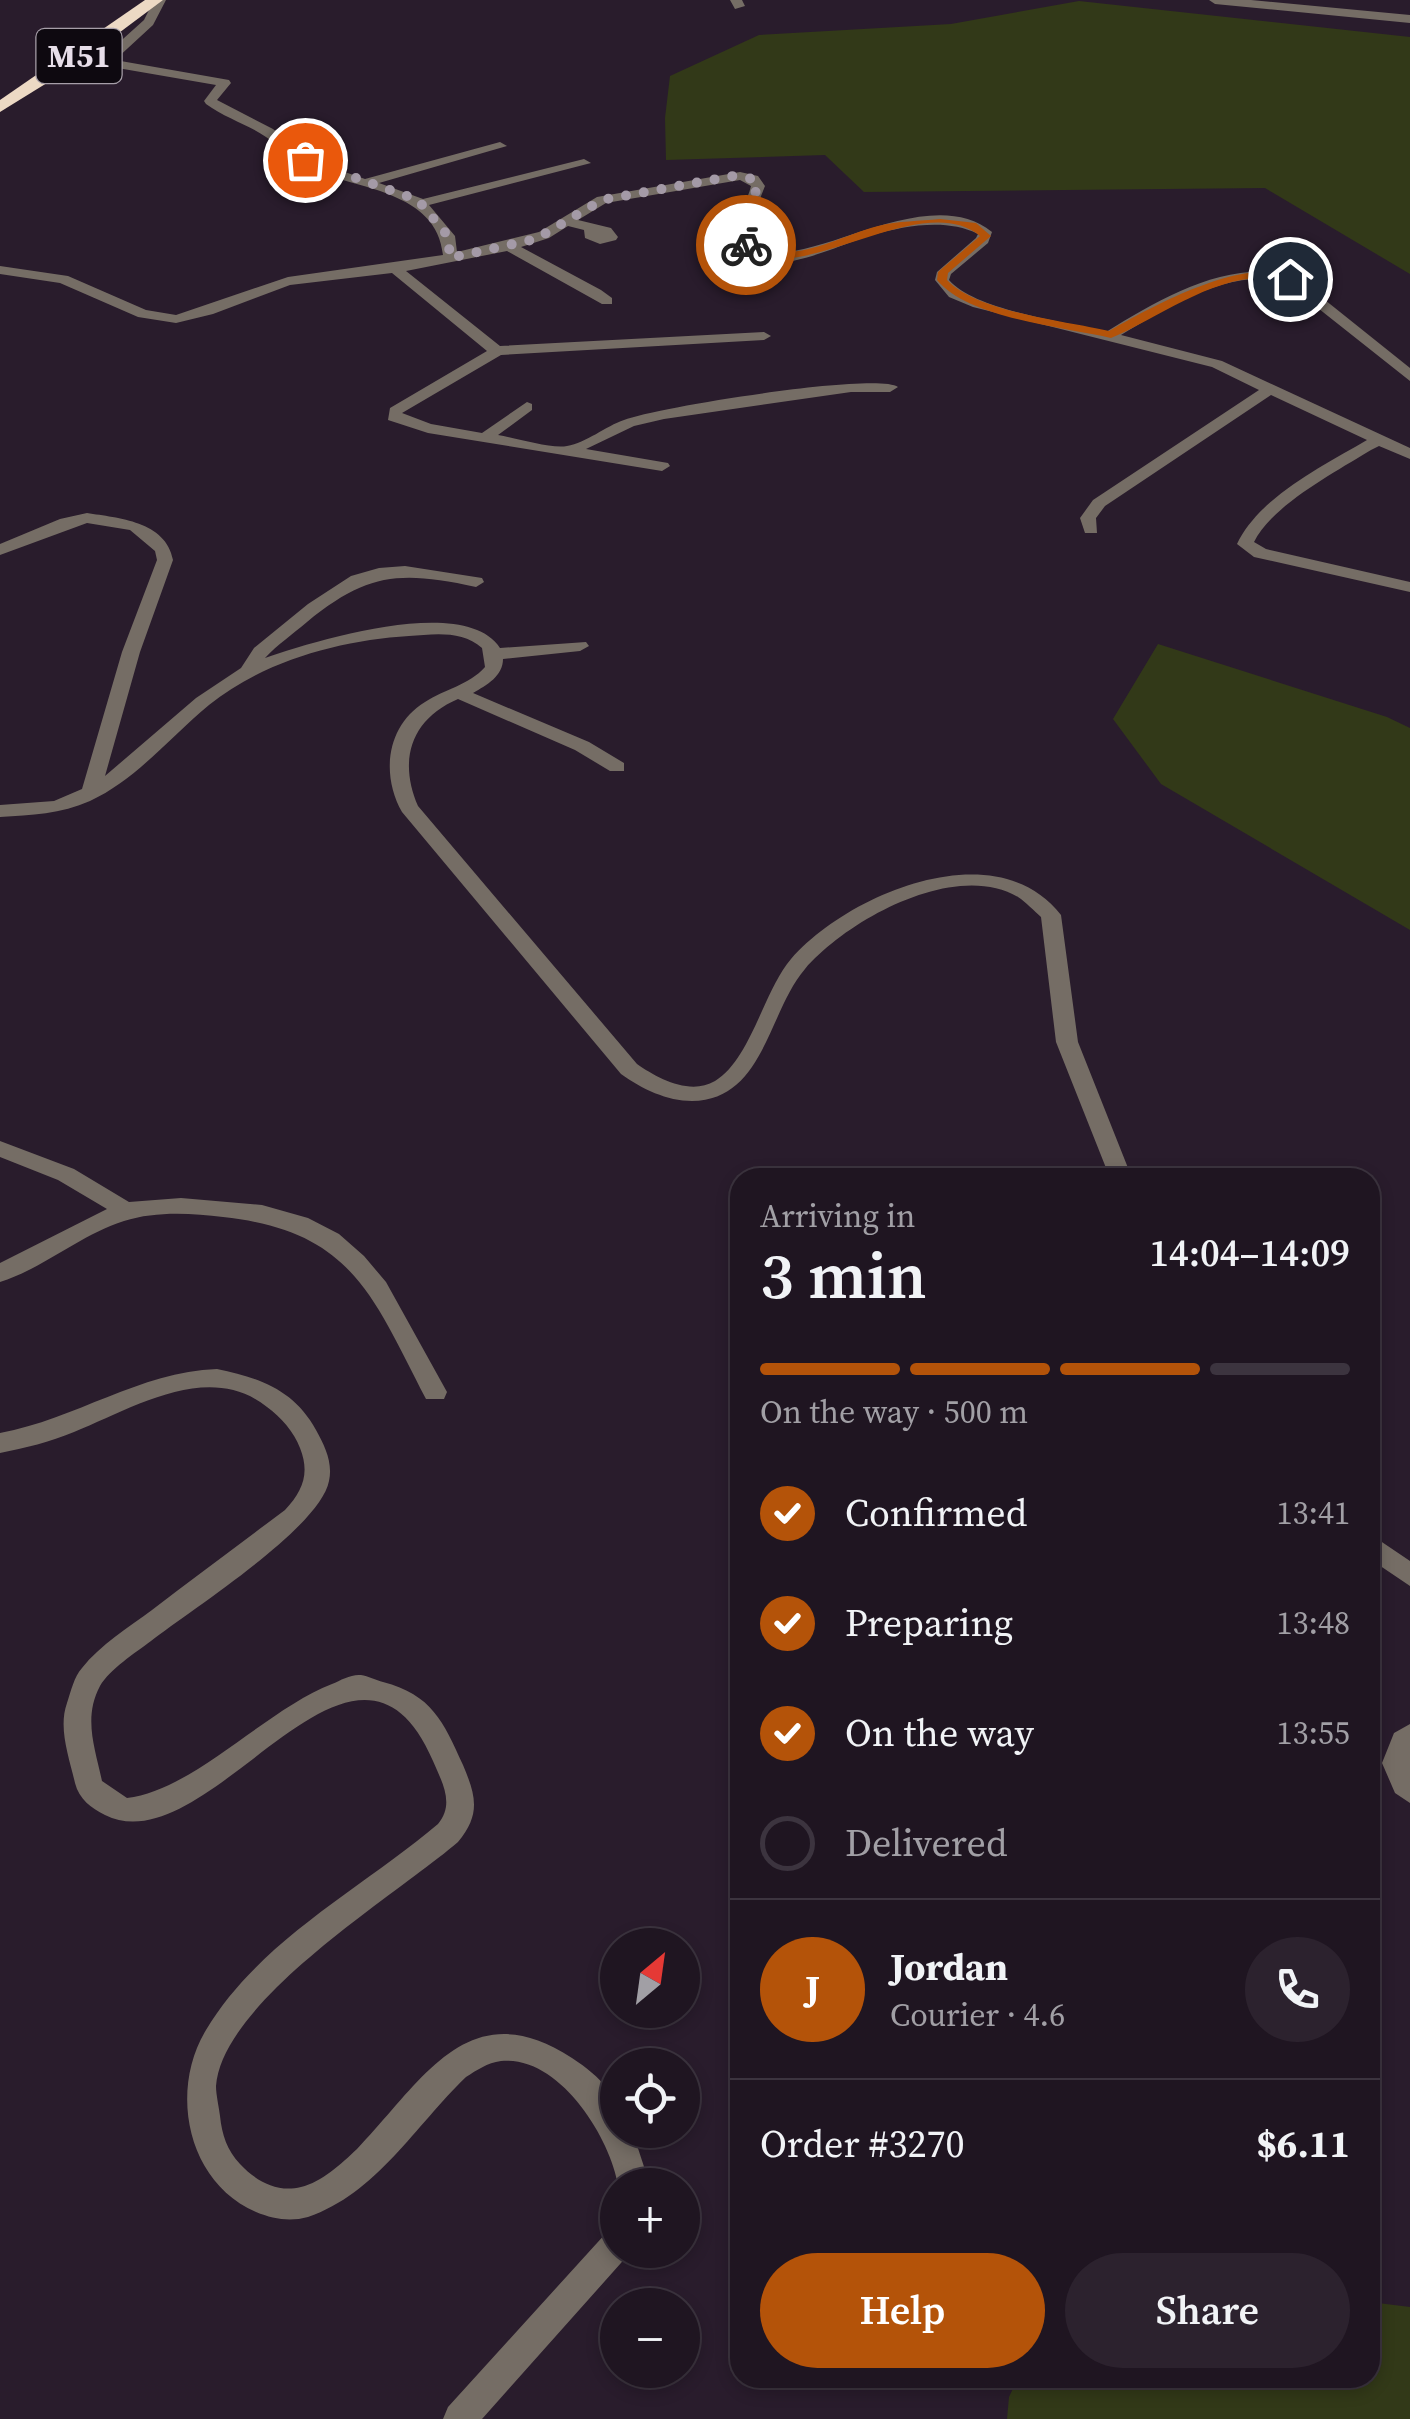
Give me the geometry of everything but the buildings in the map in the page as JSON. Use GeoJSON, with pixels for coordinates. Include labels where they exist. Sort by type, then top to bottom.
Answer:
{"type":"FeatureCollection","features":[{"type":"Feature","properties":{"kind":"highway","name":"M51"},"geometry":{"type":"LineString","coordinates":[[0,96],[70,51],[138,0]]}},
{"type":"Feature","properties":{"kind":"highway","name":"M51"},"geometry":{"type":"LineString","coordinates":[[0,108],[157,0]]}},
{"type":"Feature","properties":{"kind":"street"},"geometry":{"type":"LineString","coordinates":[[157,0],[149,22],[108,59],[110,63],[220,81],[225,84],[210,101],[215,106],[268,132],[311,164],[422,203],[448,236],[450,258]]}},
{"type":"Feature","properties":{"kind":"street"},"geometry":{"type":"LineString","coordinates":[[1215,0],[1410,19]]}},
{"type":"Feature","properties":{"kind":"street"},"geometry":{"type":"LineString","coordinates":[[368,182],[500,146]]}},
{"type":"Feature","properties":{"kind":"street"},"geometry":{"type":"LineString","coordinates":[[422,203],[584,163]]}},
{"type":"Feature","properties":{"kind":"street"},"geometry":{"type":"LineString","coordinates":[[0,270],[63,278],[142,314],[176,319],[208,312],[288,281],[399,268],[510,246],[544,235],[593,204],[623,194],[747,176],[756,182],[758,191],[743,223],[743,242],[756,254],[801,256],[847,238],[899,226],[940,222],[972,225],[986,236],[944,272],[942,280],[954,294],[1004,311],[1191,355],[1272,388],[1410,454]]}},
{"type":"Feature","properties":{"kind":"street"},"geometry":{"type":"LineString","coordinates":[[568,222],[591,228]]}},
{"type":"Feature","properties":{"kind":"street"},"geometry":{"type":"LineString","coordinates":[[510,246],[536,266],[590,287],[606,301]]}},
{"type":"Feature","properties":{"kind":"street"},"geometry":{"type":"LineString","coordinates":[[399,268],[399,274],[498,351]]}},
{"type":"Feature","properties":{"kind":"street"},"geometry":{"type":"LineString","coordinates":[[1111,335],[1178,299],[1249,274],[1272,273],[1290,279],[1410,376]]}},
{"type":"Feature","properties":{"kind":"street"},"geometry":{"type":"LineString","coordinates":[[662,466],[485,438],[398,421],[392,415],[410,400],[498,351],[764,336]]}},
{"type":"Feature","properties":{"kind":"street"},"geometry":{"type":"LineString","coordinates":[[570,450],[629,422],[663,414],[890,386]]}},
{"type":"Feature","properties":{"kind":"street"},"geometry":{"type":"LineString","coordinates":[[1091,530],[1088,518],[1099,503],[1272,388]]}},
{"type":"Feature","properties":{"kind":"street"},"geometry":{"type":"LineString","coordinates":[[485,438],[527,406]]}},
{"type":"Feature","properties":{"kind":"street"},"geometry":{"type":"LineString","coordinates":[[602,438],[616,458]]}},
{"type":"Feature","properties":{"kind":"street"},"geometry":{"type":"LineString","coordinates":[[1379,439],[1263,519],[1246,536],[1245,544],[1260,553],[1410,587]]}},
{"type":"Feature","properties":{"kind":"street"},"geometry":{"type":"LineString","coordinates":[[0,550],[66,522],[87,518],[134,526],[163,549],[165,560],[131,652],[92,791]]}},
{"type":"Feature","properties":{"kind":"street"},"geometry":{"type":"LineString","coordinates":[[248,671],[260,652],[356,578],[404,568],[476,582]]}},
{"type":"Feature","properties":{"kind":"street"},"geometry":{"type":"LineString","coordinates":[[0,811],[62,804],[92,791],[219,688],[248,671],[309,650],[426,628],[464,630],[485,639],[494,654],[494,667],[489,676],[426,708],[409,730],[396,768],[400,792],[409,808],[629,1070],[662,1089],[691,1092],[722,1086],[742,1068],[772,1001],[790,974],[838,930],[875,906],[935,884],[1000,884],[1041,903],[1051,915],[1067,1042],[1118,1168]]}},
{"type":"Feature","properties":{"kind":"street"},"geometry":{"type":"LineString","coordinates":[[494,654],[580,646]]}},
{"type":"Feature","properties":{"kind":"street"},"geometry":{"type":"LineString","coordinates":[[459,693],[582,746],[617,767]]}},
{"type":"Feature","properties":{"kind":"street"},"geometry":{"type":"LineString","coordinates":[[0,1148],[72,1175],[126,1212]]}},
{"type":"Feature","properties":{"kind":"street"},"geometry":{"type":"LineString","coordinates":[[0,1273],[126,1212],[168,1206],[254,1211],[330,1239],[344,1248],[377,1284],[435,1392]]}},
{"type":"Feature","properties":{"kind":"street"},"geometry":{"type":"LineString","coordinates":[[0,1443],[48,1431],[160,1385],[224,1378],[273,1397],[296,1419],[316,1454],[318,1484],[294,1518],[125,1644],[90,1677],[78,1706],[76,1734],[84,1770],[99,1796],[126,1811],[161,1804],[309,1705],[357,1686],[403,1699],[422,1715],[436,1736],[461,1793],[458,1820],[448,1833],[295,1954],[216,2037],[204,2060],[197,2098],[211,2147],[224,2170],[262,2200],[280,2205],[310,2200],[363,2166],[442,2079],[482,2051],[505,2046],[559,2067],[594,2096],[619,2133],[632,2168]]}},
{"type":"Feature","properties":{"kind":"street"},"geometry":{"type":"LineString","coordinates":[[1380,1552],[1410,1575]]}},
{"type":"Feature","properties":{"kind":"street"},"geometry":{"type":"LineString","coordinates":[[1410,1736],[1400,1744],[1394,1760],[1401,1781],[1410,1790]]}},
{"type":"Feature","properties":{"kind":"street"},"geometry":{"type":"LineString","coordinates":[[460,2419],[600,2263]]}},
{"type":"Feature","properties":{"kind":"green space"},"geometry":{"type":"Polygon","coordinates":[[[1079,1],[1410,37],[1410,274],[1265,188],[864,192],[825,155],[666,160],[670,76],[759,35],[951,24],[1079,1]]]}},
{"type":"Feature","properties":{"kind":"green space"},"geometry":{"type":"Polygon","coordinates":[[[1158,644],[1387,717],[1410,728],[1410,930],[1161,784],[1113,719],[1158,644]]]}},
{"type":"Feature","properties":{"kind":"green space"},"geometry":{"type":"Polygon","coordinates":[[[1380,2303],[1410,2307],[1410,2419],[1007,2419],[1013,2388],[1380,2388],[1380,2303]]]}},
{"type":"Feature","properties":{"kind":"way so far"},"geometry":{"type":"LineString","coordinates":[[305,160],[324,170],[418,200],[448,236],[450,258],[536,239],[602,200],[733,176],[747,176],[758,186],[752,209],[743,223],[746,245]]}},
{"type":"Feature","properties":{"kind":"route"},"geometry":{"type":"LineString","coordinates":[[746,245],[756,254],[788,258],[812,254],[834,242],[883,228],[940,222],[972,225],[981,228],[986,236],[944,272],[942,280],[954,294],[1004,311],[1111,335],[1157,308],[1249,274],[1272,273],[1290,279]]}}]}
